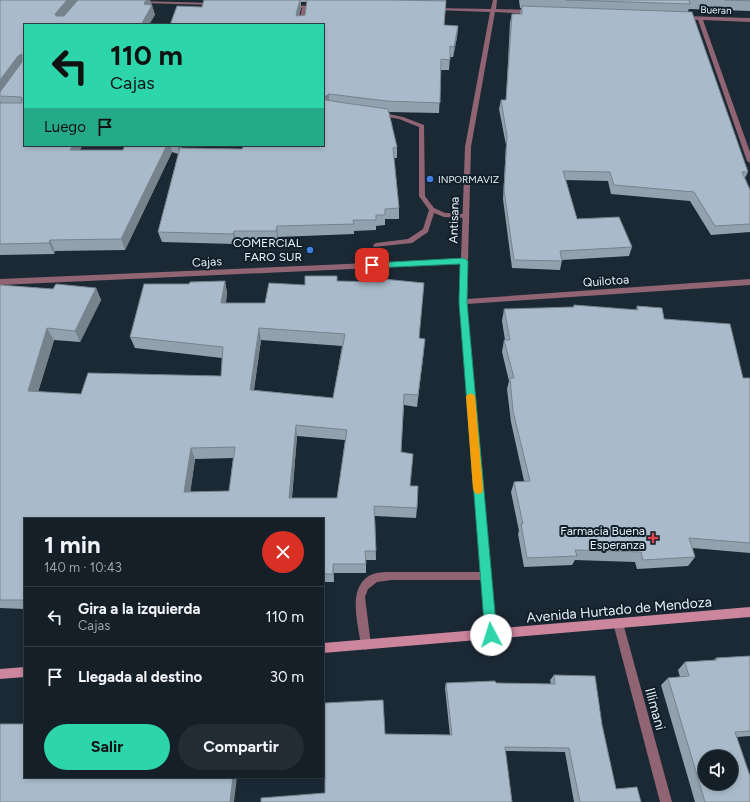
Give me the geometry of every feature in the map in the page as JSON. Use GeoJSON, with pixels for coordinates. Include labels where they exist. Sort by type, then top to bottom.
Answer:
{"type":"FeatureCollection","features":[{"type":"Feature","properties":{"kind":"main road","name":"Avenida Hurtado de Mendoza"},"geometry":{"type":"LineString","coordinates":[[324,648],[750,612]]}},
{"type":"Feature","properties":{"kind":"main road"},"geometry":{"type":"LineString","coordinates":[[0,674],[24,672]]}},
{"type":"Feature","properties":{"kind":"street","name":"Antisana"},"geometry":{"type":"LineString","coordinates":[[491,635],[463,302],[468,147],[495,0]]}},
{"type":"Feature","properties":{"kind":"street"},"geometry":{"type":"LineString","coordinates":[[133,1],[189,1],[220,4]]}},
{"type":"Feature","properties":{"kind":"street"},"geometry":{"type":"LineString","coordinates":[[281,6],[320,7]]}},
{"type":"Feature","properties":{"kind":"street"},"geometry":{"type":"LineString","coordinates":[[301,24],[305,7]]}},
{"type":"Feature","properties":{"kind":"street"},"geometry":{"type":"LineString","coordinates":[[427,9],[538,12]]}},
{"type":"Feature","properties":{"kind":"street","name":"Bueran"},"geometry":{"type":"LineString","coordinates":[[679,18],[750,20]]}},
{"type":"Feature","properties":{"kind":"street"},"geometry":{"type":"LineString","coordinates":[[700,18],[747,145],[750,161]]}},
{"type":"Feature","properties":{"kind":"street"},"geometry":{"type":"LineString","coordinates":[[373,113],[396,115],[411,120],[422,126],[422,196],[432,210],[444,216],[466,216]]}},
{"type":"Feature","properties":{"kind":"street"},"geometry":{"type":"LineString","coordinates":[[376,245],[410,241],[426,230],[432,210]]}},
{"type":"Feature","properties":{"kind":"street","name":"Cajas"},"geometry":{"type":"LineString","coordinates":[[0,282],[464,261]]}},
{"type":"Feature","properties":{"kind":"street","name":"Quilotoa"},"geometry":{"type":"LineString","coordinates":[[463,302],[750,282]]}},
{"type":"Feature","properties":{"kind":"street"},"geometry":{"type":"LineString","coordinates":[[366,645],[360,597],[364,586],[375,578],[398,576],[485,576]]}},
{"type":"Feature","properties":{"kind":"street","name":"Illimani"},"geometry":{"type":"LineString","coordinates":[[618,623],[666,802]]}},
{"type":"Feature","properties":{"kind":"building"},"geometry":{"type":"Polygon","coordinates":[[[0,0],[67,0],[55,14],[56,16],[64,16],[78,0],[146,0],[144,4],[152,5],[142,24],[24,24],[24,146],[72,146],[70,150],[123,150],[125,146],[167,146],[121,239],[50,240],[49,243],[0,244],[0,103],[22,103],[22,98],[0,96],[0,92],[22,62],[22,54],[18,56],[0,80],[0,0]]]}},
{"type":"Feature","properties":{"kind":"building"},"geometry":{"type":"Polygon","coordinates":[[[204,0],[300,0],[296,14],[297,16],[305,15],[307,0],[446,1],[444,25],[458,26],[454,47],[450,46],[450,60],[441,59],[440,103],[387,101],[329,94],[324,97],[324,24],[170,24],[177,6],[202,7],[204,0]]]}},
{"type":"Feature","properties":{"kind":"building"},"geometry":{"type":"Polygon","coordinates":[[[566,0],[689,0],[690,4],[566,0]]]}},
{"type":"Feature","properties":{"kind":"building"},"geometry":{"type":"Polygon","coordinates":[[[724,0],[750,0],[750,1],[724,0]]]}},
{"type":"Feature","properties":{"kind":"building"},"geometry":{"type":"Polygon","coordinates":[[[522,6],[692,12],[748,172],[742,172],[750,190],[750,224],[715,226],[694,192],[614,185],[610,172],[563,171],[577,219],[619,217],[632,247],[560,251],[562,261],[514,260],[504,190],[507,136],[501,100],[506,100],[512,14],[522,14],[522,6]]]}},
{"type":"Feature","properties":{"kind":"building"},"geometry":{"type":"Polygon","coordinates":[[[324,97],[326,100],[388,109],[397,147],[393,148],[399,208],[385,209],[385,215],[376,215],[376,220],[353,220],[354,224],[277,226],[276,231],[234,231],[233,234],[158,232],[180,148],[242,149],[244,146],[324,146],[324,97]]]}},
{"type":"Feature","properties":{"kind":"building"},"geometry":{"type":"Polygon","coordinates":[[[305,276],[337,276],[337,281],[383,282],[383,279],[424,283],[419,338],[425,339],[418,395],[404,394],[401,452],[413,454],[410,486],[418,486],[417,508],[374,506],[376,551],[365,551],[366,564],[333,564],[333,574],[324,574],[324,518],[24,518],[24,600],[0,600],[0,285],[53,289],[56,284],[96,288],[75,331],[47,328],[28,391],[81,394],[88,373],[221,376],[223,347],[130,337],[144,284],[189,284],[190,282],[225,281],[221,303],[265,303],[269,283],[305,285],[305,276]],[[259,328],[250,390],[333,398],[345,334],[259,328]],[[296,425],[289,498],[337,498],[347,430],[296,425]],[[235,447],[191,448],[184,492],[229,491],[235,447]]]}},
{"type":"Feature","properties":{"kind":"building"},"geometry":{"type":"Polygon","coordinates":[[[574,305],[638,310],[637,306],[662,308],[664,319],[730,324],[743,378],[750,378],[750,543],[689,538],[695,557],[643,560],[641,552],[575,550],[577,556],[527,558],[521,524],[523,524],[514,482],[530,481],[513,411],[510,378],[514,378],[504,340],[510,340],[504,309],[574,307],[574,305]]]}},
{"type":"Feature","properties":{"kind":"building"},"geometry":{"type":"Polygon","coordinates":[[[750,656],[750,731],[735,732],[750,776],[750,802],[705,802],[701,790],[738,790],[738,750],[698,750],[698,779],[668,678],[689,676],[685,662],[717,660],[716,658],[750,656]]]}},
{"type":"Feature","properties":{"kind":"building"},"geometry":{"type":"Polygon","coordinates":[[[554,675],[595,676],[602,725],[616,789],[637,787],[641,802],[580,802],[569,748],[505,747],[512,802],[261,802],[261,798],[325,793],[325,703],[383,700],[385,734],[452,735],[446,683],[495,681],[496,683],[555,684],[554,675]]]}},
{"type":"Feature","properties":{"kind":"building"},"geometry":{"type":"Polygon","coordinates":[[[0,724],[24,724],[24,778],[233,778],[230,802],[0,802],[0,724]]]}},
{"type":"Feature","properties":{"kind":"slow traffic"},"geometry":{"type":"LineString","coordinates":[[471,396],[478,489]]}},
{"type":"Feature","properties":{"kind":"place","name":"INPORMAVIZ"},"geometry":{"type":"Point","coordinates":[430,179]}},
{"type":"Feature","properties":{"kind":"place","name":"COMERCIAL FARO SUR"},"geometry":{"type":"Point","coordinates":[310,250]}},
{"type":"Feature","properties":{"kind":"place","name":"Farmacia Buena Esperanza"},"geometry":{"type":"Point","coordinates":[653,538]}},
{"type":"Feature","properties":{"kind":"route"},"geometry":{"type":"LineString","coordinates":[[372,265],[464,261],[463,302],[491,635]]}}]}
